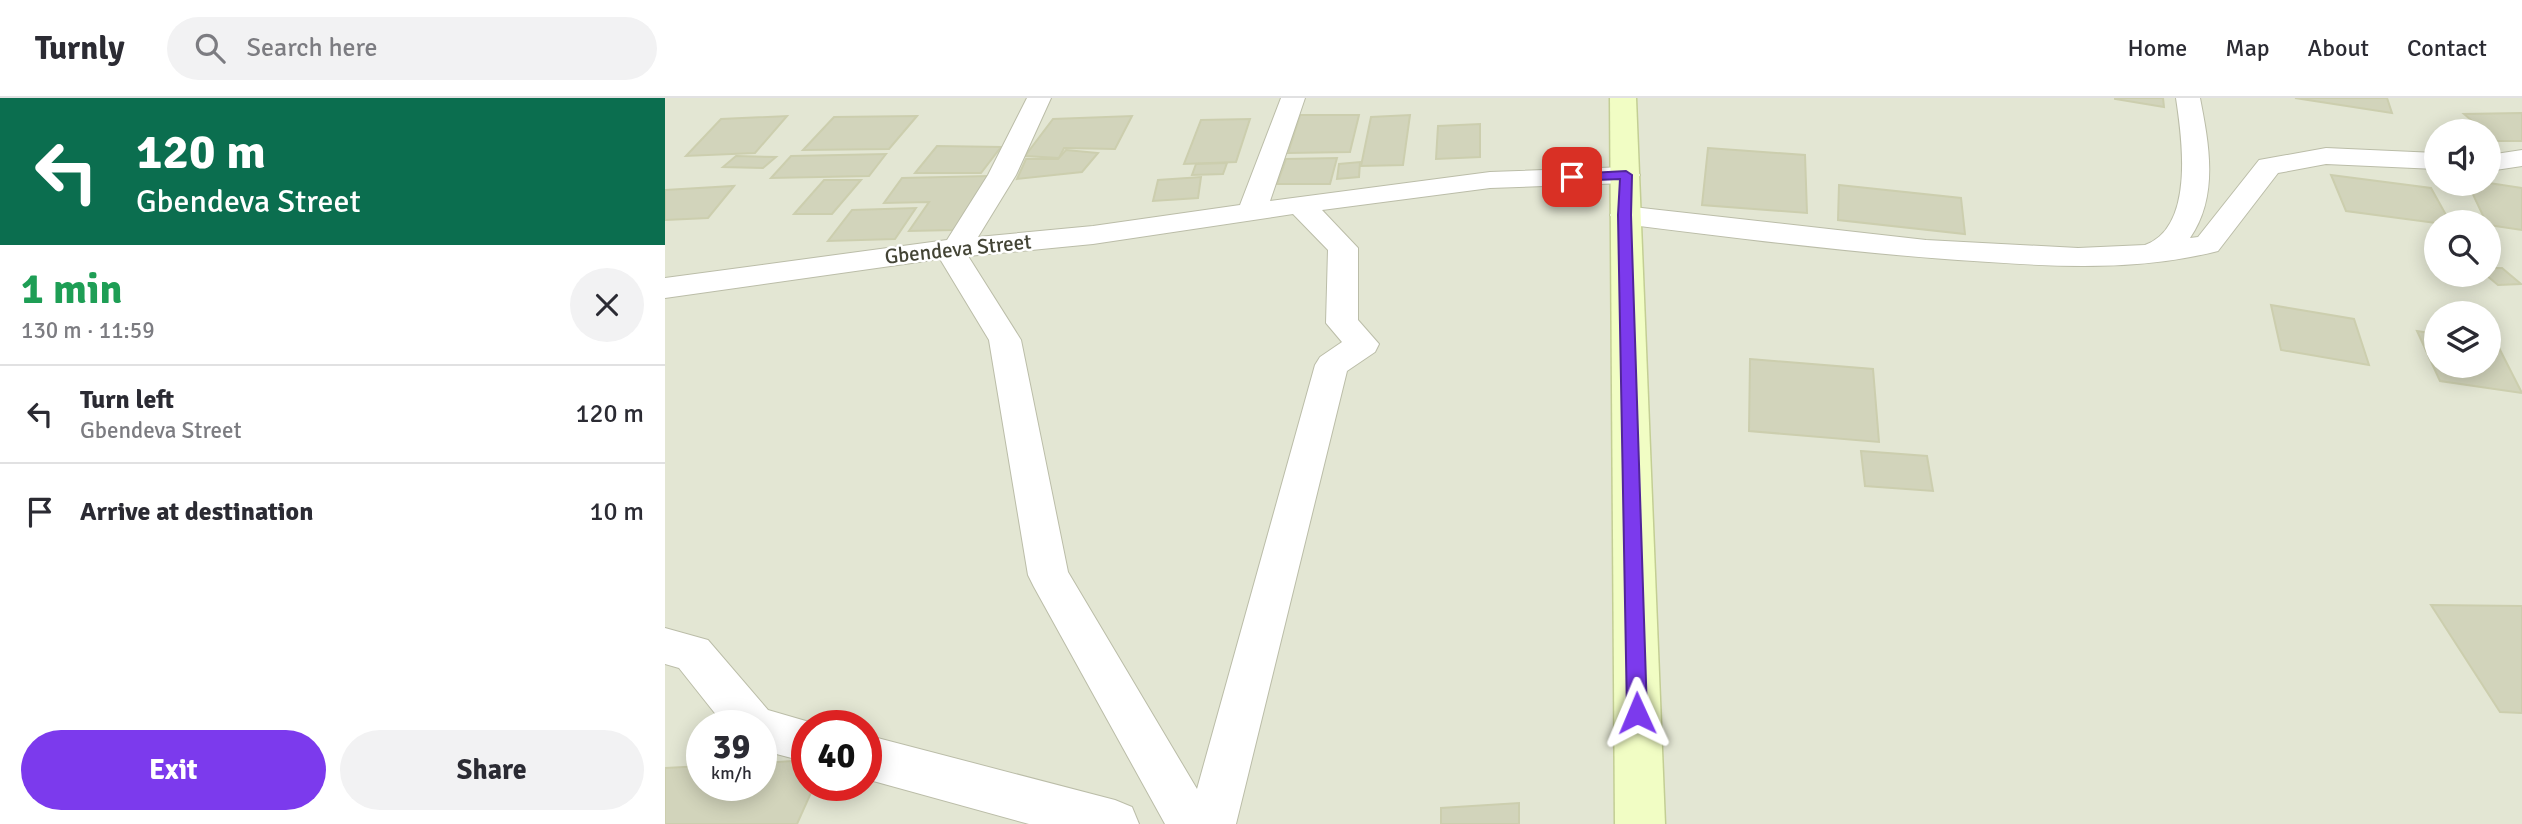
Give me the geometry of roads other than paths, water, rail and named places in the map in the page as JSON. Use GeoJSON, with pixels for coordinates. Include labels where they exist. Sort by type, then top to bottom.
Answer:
{"type":"FeatureCollection","features":[{"type":"Feature","properties":{"kind":"street"},"geometry":{"type":"LineString","coordinates":[[1039,98],[1002,174],[953,249],[1005,340],[1048,575],[1191,824]]}},
{"type":"Feature","properties":{"kind":"street"},"geometry":{"type":"LineString","coordinates":[[1252,212],[1293,98]]}},
{"type":"Feature","properties":{"kind":"street"},"geometry":{"type":"LineString","coordinates":[[1623,98],[1640,824]]}},
{"type":"Feature","properties":{"kind":"street"},"geometry":{"type":"LineString","coordinates":[[2126,256],[2165,247],[2184,228],[2197,160],[2188,98]]}},
{"type":"Feature","properties":{"kind":"street"},"geometry":{"type":"LineString","coordinates":[[1624,215],[1890,246],[2080,258],[2126,256],[2207,245],[2269,166],[2326,156],[2424,160]]}},
{"type":"Feature","properties":{"kind":"street"},"geometry":{"type":"LineString","coordinates":[[2501,161],[2522,158]]}},
{"type":"Feature","properties":{"kind":"street","name":"Gbendeva Street"},"geometry":{"type":"LineString","coordinates":[[665,288],[953,249],[1093,235],[1490,180],[1626,175]]}},
{"type":"Feature","properties":{"kind":"street"},"geometry":{"type":"LineString","coordinates":[[1212,824],[1332,365],[1363,344],[1342,323],[1343,248],[1300,205]]}},
{"type":"Feature","properties":{"kind":"street"},"geometry":{"type":"LineString","coordinates":[[665,646],[693,653],[740,710]]}},
{"type":"Feature","properties":{"kind":"street"},"geometry":{"type":"LineString","coordinates":[[882,761],[1115,824]]}}]}
